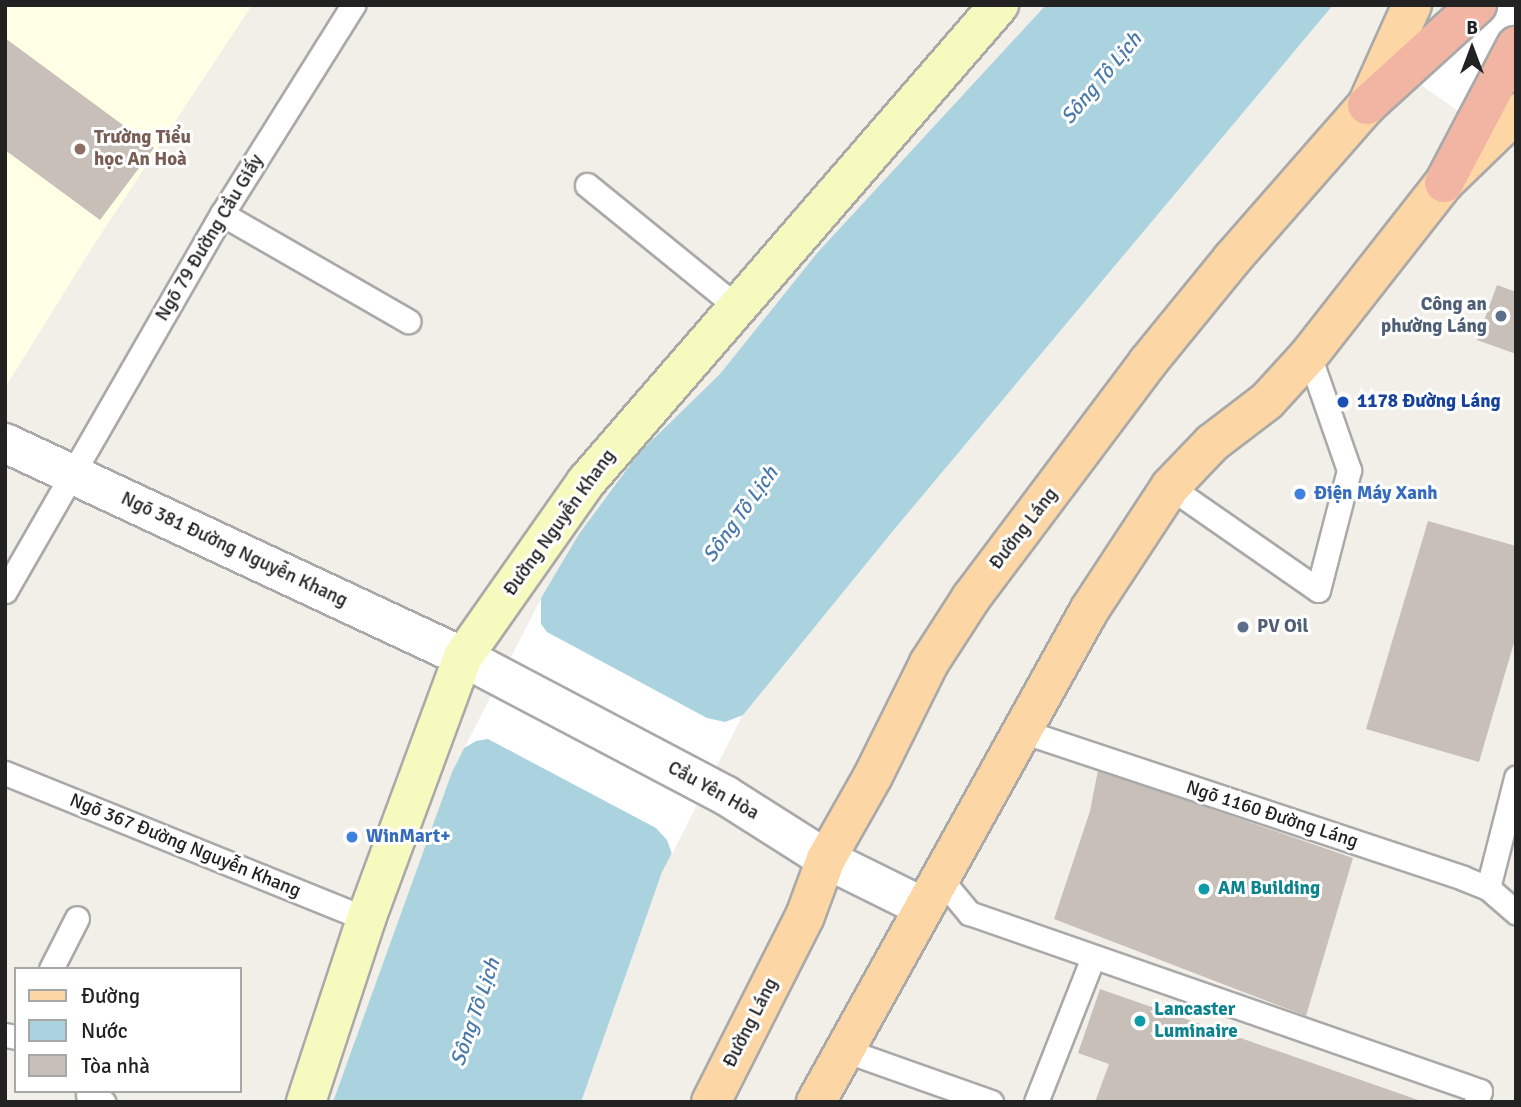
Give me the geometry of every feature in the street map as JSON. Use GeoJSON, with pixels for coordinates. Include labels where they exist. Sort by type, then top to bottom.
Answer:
{"type":"FeatureCollection","features":[{"type":"Feature","properties":{"kind":"highway"},"geometry":{"type":"LineString","coordinates":[[1367,105],[1476,5]]}},
{"type":"Feature","properties":{"kind":"highway"},"geometry":{"type":"LineString","coordinates":[[1444,184],[1516,46]]}},
{"type":"Feature","properties":{"kind":"main road","name":"Đường Nguyễn Khang"},"geometry":{"type":"LineString","coordinates":[[306,1102],[366,919],[463,657],[586,482],[999,5]]}},
{"type":"Feature","properties":{"kind":"main road","name":"Đường Láng"},"geometry":{"type":"LineString","coordinates":[[711,1102],[805,916],[826,859],[873,776],[929,663],[979,588],[1148,362],[1232,259],[1367,105],[1412,5]]}},
{"type":"Feature","properties":{"kind":"main road"},"geometry":{"type":"LineString","coordinates":[[816,1102],[1090,609],[1170,487],[1212,443],[1267,401],[1309,355],[1444,184],[1516,113]]}},
{"type":"Feature","properties":{"kind":"street","name":"Ngõ 381 Đường Nguyễn Khang"},"geometry":{"type":"LineString","coordinates":[[5,443],[463,657],[502,679]]}},
{"type":"Feature","properties":{"kind":"street","name":"Cầu Yên Hòa"},"geometry":{"type":"LineString","coordinates":[[502,679],[706,786],[826,859],[931,892]]}},
{"type":"Feature","properties":{"kind":"lane","name":"Ngõ 79 Đường Cầu Giấy"},"geometry":{"type":"LineString","coordinates":[[5,591],[222,214],[353,5]]}},
{"type":"Feature","properties":{"kind":"lane"},"geometry":{"type":"LineString","coordinates":[[587,186],[737,307]]}},
{"type":"Feature","properties":{"kind":"lane"},"geometry":{"type":"LineString","coordinates":[[222,214],[408,321]]}},
{"type":"Feature","properties":{"kind":"lane"},"geometry":{"type":"LineString","coordinates":[[1170,487],[1318,590],[1349,470],[1309,355]]}},
{"type":"Feature","properties":{"kind":"lane","name":"Ngõ 1160 Đường Láng"},"geometry":{"type":"LineString","coordinates":[[1022,731],[1488,888],[1516,912]]}},
{"type":"Feature","properties":{"kind":"lane","name":"Ngõ 367 Đường Nguyễn Khang"},"geometry":{"type":"LineString","coordinates":[[5,773],[366,919]]}},
{"type":"Feature","properties":{"kind":"lane"},"geometry":{"type":"LineString","coordinates":[[1488,888],[1516,778]]}},
{"type":"Feature","properties":{"kind":"lane"},"geometry":{"type":"LineString","coordinates":[[931,892],[969,913],[1480,1091],[1476,1102]]}},
{"type":"Feature","properties":{"kind":"lane"},"geometry":{"type":"LineString","coordinates":[[52,967],[77,918]]}},
{"type":"Feature","properties":{"kind":"lane"},"geometry":{"type":"LineString","coordinates":[[1035,1102],[1093,957]]}},
{"type":"Feature","properties":{"kind":"lane"},"geometry":{"type":"LineString","coordinates":[[844,1049],[991,1102]]}},
{"type":"Feature","properties":{"kind":"shaded area","name":"Trường Tiểu học An Hoà"},"geometry":{"type":"Polygon","coordinates":[[[5,5],[252,5],[93,246],[5,388],[5,5]]]}},
{"type":"Feature","properties":{"kind":"water","name":"Sông Tô Lịch"},"geometry":{"type":"Polygon","coordinates":[[[1046,5],[1333,5],[892,532],[743,715],[662,872],[581,1102],[333,1102],[452,772],[541,598],[579,534],[639,453],[720,374],[818,252],[1046,5]]]}},
{"type":"Feature","properties":{"kind":"pier"},"geometry":{"type":"Polygon","coordinates":[[[1444,5],[1516,5],[1516,100],[1488,132],[1394,66],[1444,5]]]}},
{"type":"Feature","properties":{"kind":"pier"},"geometry":{"type":"Polygon","coordinates":[[[541,598],[541,624],[547,632],[707,718],[725,722],[743,715],[672,854],[667,840],[656,828],[488,739],[476,741],[464,748],[541,598]]]}},
{"type":"Feature","properties":{"kind":"building"},"geometry":{"type":"Polygon","coordinates":[[[5,38],[154,148],[100,220],[5,150],[5,38]]]}},
{"type":"Feature","properties":{"kind":"building","name":"Công an phường Láng"},"geometry":{"type":"Polygon","coordinates":[[[1497,285],[1516,292],[1516,354],[1477,340],[1497,285]]]}},
{"type":"Feature","properties":{"kind":"building"},"geometry":{"type":"Polygon","coordinates":[[[1428,521],[1516,546],[1516,636],[1479,762],[1366,729],[1428,521]]]}},
{"type":"Feature","properties":{"kind":"building","name":"AM Building"},"geometry":{"type":"Polygon","coordinates":[[[1098,770],[1353,858],[1306,1016],[1054,919],[1090,811],[1098,770]]]}},
{"type":"Feature","properties":{"kind":"building","name":"Lancaster Luminaire"},"geometry":{"type":"Polygon","coordinates":[[[1100,989],[1421,1102],[1095,1102],[1109,1064],[1078,1053],[1100,989]]]}},
{"type":"Feature","properties":{"kind":"place","name":"Trường Tiểu học An Hoà"},"geometry":{"type":"Point","coordinates":[80,149]}},
{"type":"Feature","properties":{"kind":"place","name":"Công an phường Láng"},"geometry":{"type":"Point","coordinates":[1501,316]}},
{"type":"Feature","properties":{"kind":"place","name":"1178 Đường Láng"},"geometry":{"type":"Point","coordinates":[1343,402]}},
{"type":"Feature","properties":{"kind":"place","name":"Điện Máy Xanh"},"geometry":{"type":"Point","coordinates":[1300,494]}},
{"type":"Feature","properties":{"kind":"place","name":"PV Oil"},"geometry":{"type":"Point","coordinates":[1243,627]}},
{"type":"Feature","properties":{"kind":"place","name":"WinMart+"},"geometry":{"type":"Point","coordinates":[352,837]}},
{"type":"Feature","properties":{"kind":"place","name":"AM Building"},"geometry":{"type":"Point","coordinates":[1204,889]}},
{"type":"Feature","properties":{"kind":"place","name":"Lancaster Luminaire"},"geometry":{"type":"Point","coordinates":[1140,1021]}}]}
